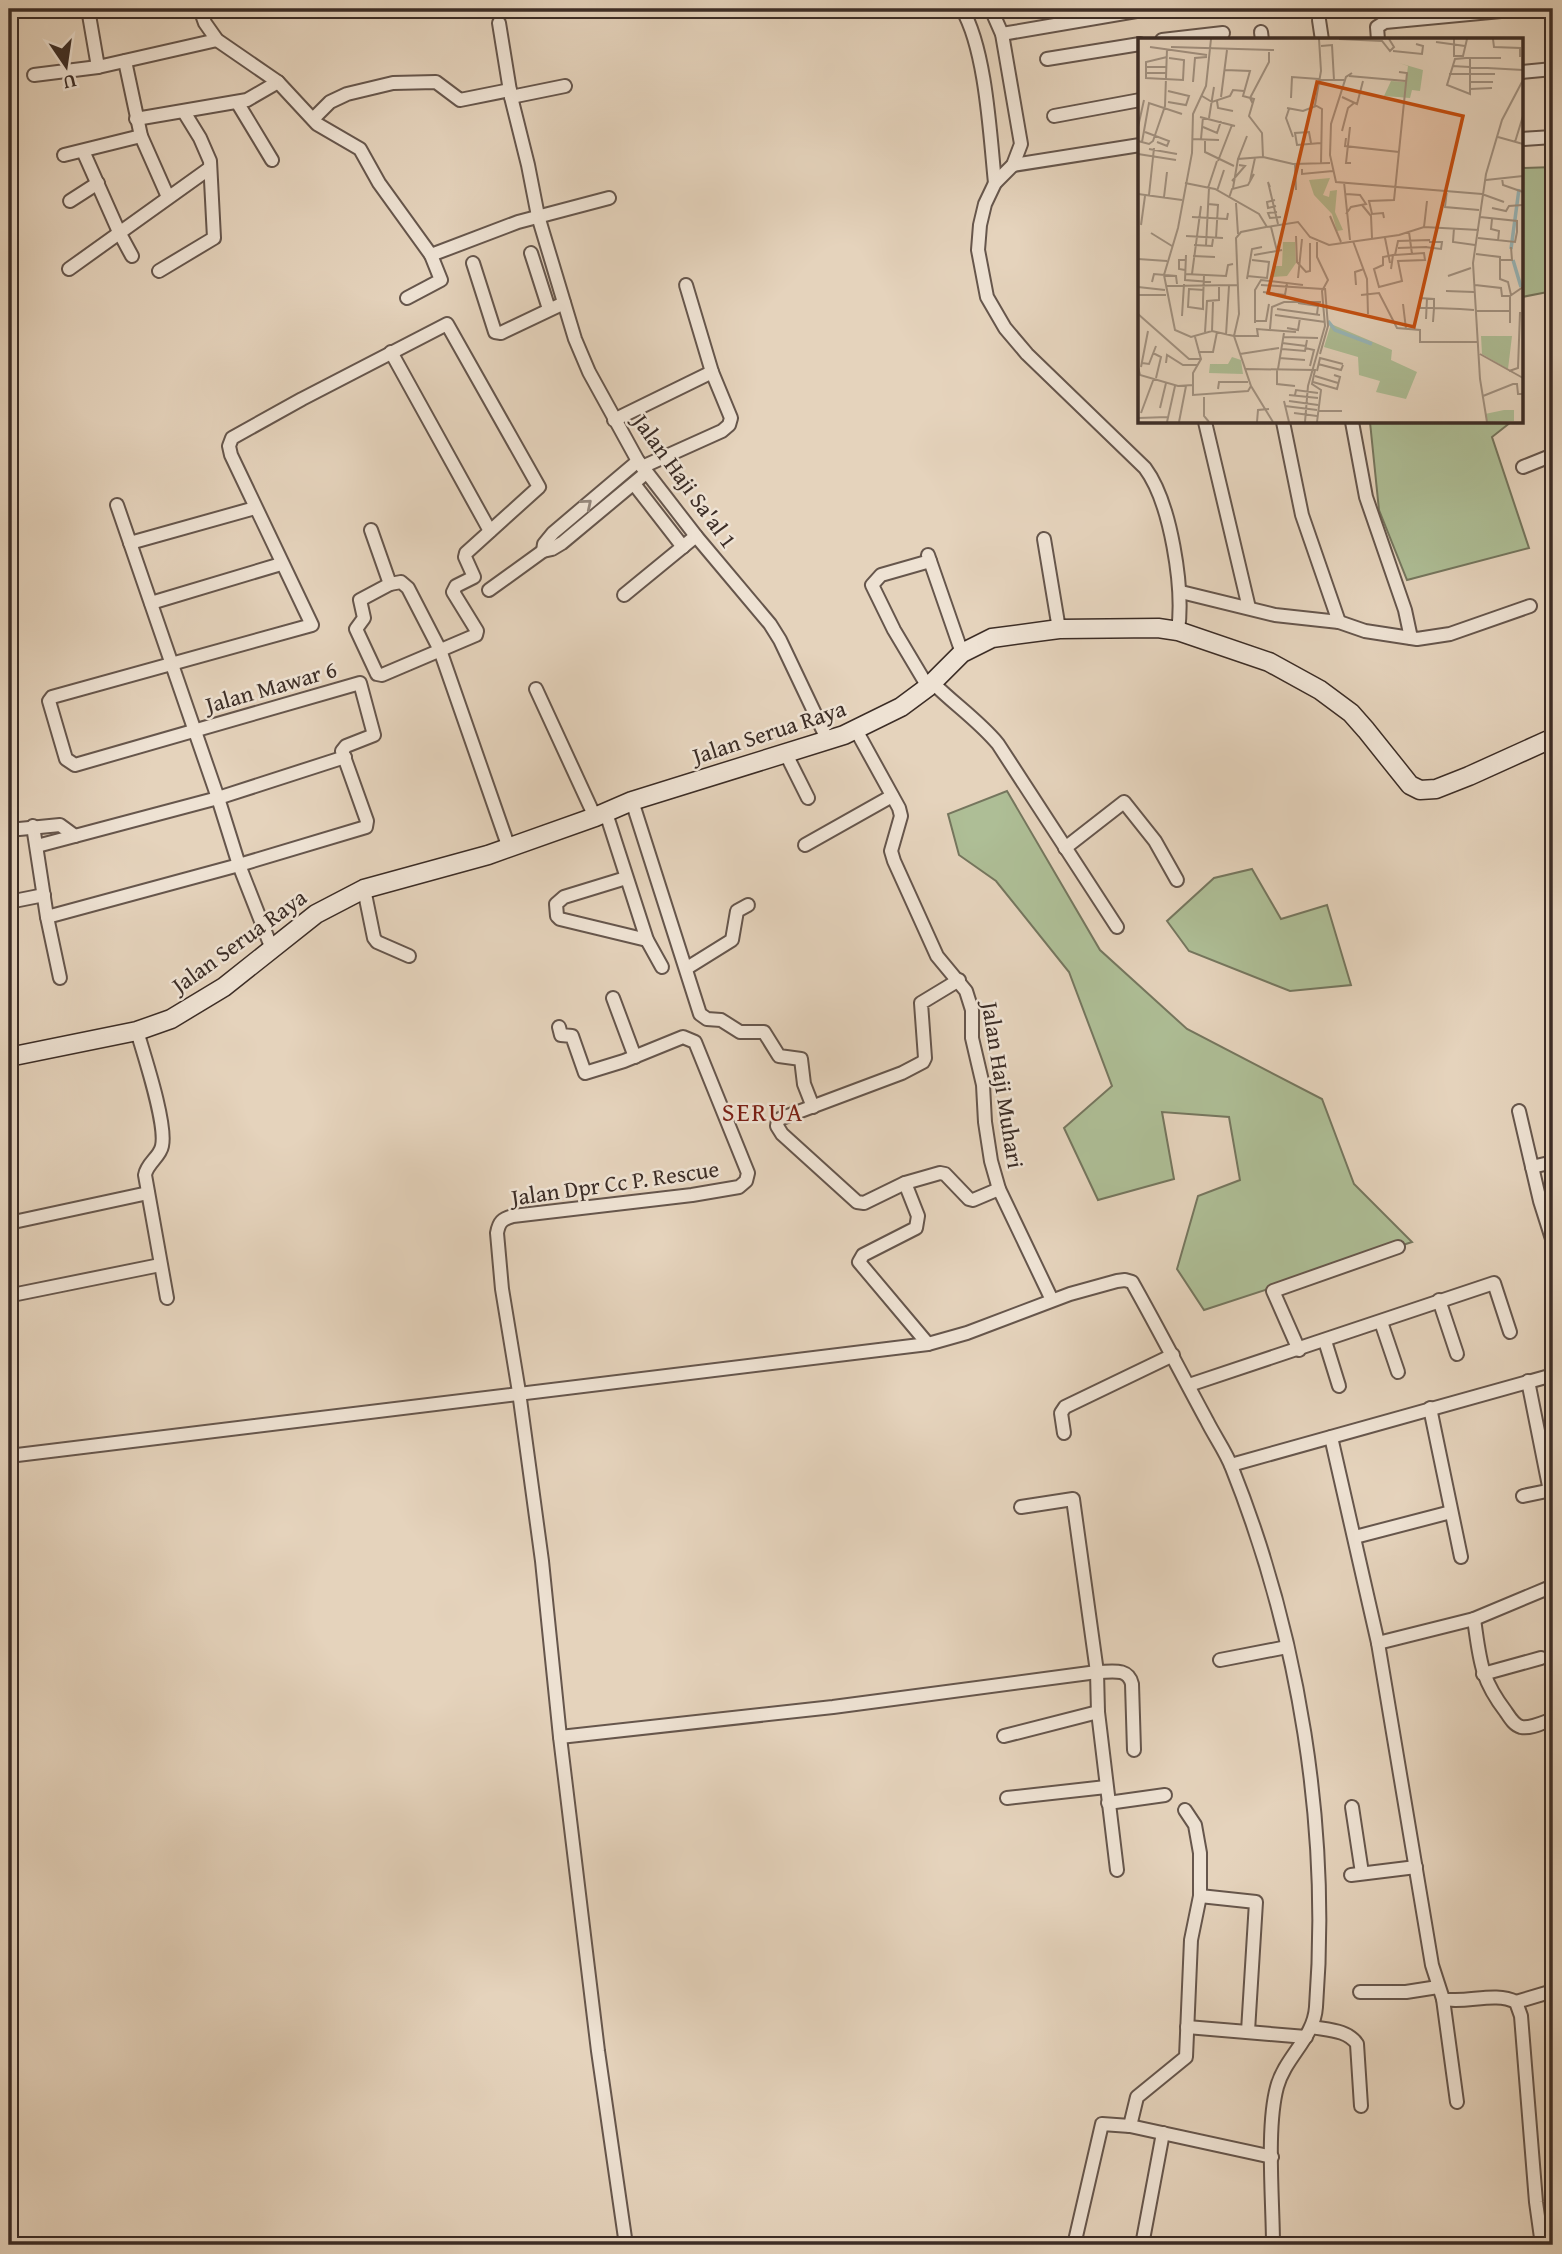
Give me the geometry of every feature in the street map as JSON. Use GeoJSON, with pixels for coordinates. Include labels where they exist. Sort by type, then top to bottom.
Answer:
{"type":"FeatureCollection","features":[{"type":"Feature","properties":{"kind":"main road","name":"Jalan Serua Raya"},"geometry":{"type":"LineString","coordinates":[[9,1057],[137,1031],[171,1019],[225,987],[316,914],[364,889],[436,871],[509,848],[632,801],[856,730],[901,706],[931,685],[962,653],[992,638],[1059,629],[1125,627],[1178,631],[1269,662],[1320,690],[1350,713],[1410,785],[1420,790],[1436,789],[1553,738]]}},
{"type":"Feature","properties":{"kind":"street"},"geometry":{"type":"LineString","coordinates":[[88,9],[98,67]]}},
{"type":"Feature","properties":{"kind":"street"},"geometry":{"type":"LineString","coordinates":[[200,9],[205,23],[217,40],[278,82],[323,128],[360,149],[379,183],[431,255],[440,280],[407,298]]}},
{"type":"Feature","properties":{"kind":"street"},"geometry":{"type":"LineString","coordinates":[[962,9],[974,35],[988,114],[995,184]]}},
{"type":"Feature","properties":{"kind":"street"},"geometry":{"type":"LineString","coordinates":[[991,9],[1002,34],[1021,144],[1013,165],[995,184],[985,204],[980,225],[978,250],[987,297],[1005,328],[1027,354],[1153,479],[1168,527],[1181,592],[1178,631]]}},
{"type":"Feature","properties":{"kind":"street"},"geometry":{"type":"LineString","coordinates":[[1002,34],[1149,9]]}},
{"type":"Feature","properties":{"kind":"street"},"geometry":{"type":"LineString","coordinates":[[1378,38],[1377,27],[1380,23],[1444,12],[1522,9]]}},
{"type":"Feature","properties":{"kind":"street"},"geometry":{"type":"LineString","coordinates":[[1320,20],[1321,38]]}},
{"type":"Feature","properties":{"kind":"street","name":"Jalan Haji Sa'al 1"},"geometry":{"type":"LineString","coordinates":[[499,23],[510,94],[538,216],[564,303],[589,372],[642,467],[770,624],[828,741]]}},
{"type":"Feature","properties":{"kind":"street"},"geometry":{"type":"LineString","coordinates":[[1179,38],[1223,33]]}},
{"type":"Feature","properties":{"kind":"street"},"geometry":{"type":"LineString","coordinates":[[34,75],[98,67],[217,40]]}},
{"type":"Feature","properties":{"kind":"street"},"geometry":{"type":"LineString","coordinates":[[1047,59],[1138,44]]}},
{"type":"Feature","properties":{"kind":"street"},"geometry":{"type":"LineString","coordinates":[[125,61],[141,136],[168,197]]}},
{"type":"Feature","properties":{"kind":"street"},"geometry":{"type":"LineString","coordinates":[[1524,72],[1553,69]]}},
{"type":"Feature","properties":{"kind":"street"},"geometry":{"type":"LineString","coordinates":[[136,119],[237,102],[257,96],[278,82]]}},
{"type":"Feature","properties":{"kind":"street"},"geometry":{"type":"LineString","coordinates":[[313,119],[338,97],[393,83],[436,82],[455,97],[464,100],[565,86]]}},
{"type":"Feature","properties":{"kind":"street"},"geometry":{"type":"LineString","coordinates":[[1054,116],[1138,100]]}},
{"type":"Feature","properties":{"kind":"street"},"geometry":{"type":"LineString","coordinates":[[237,102],[272,160]]}},
{"type":"Feature","properties":{"kind":"street"},"geometry":{"type":"LineString","coordinates":[[159,271],[215,238],[208,155],[184,112]]}},
{"type":"Feature","properties":{"kind":"street"},"geometry":{"type":"LineString","coordinates":[[64,155],[141,136]]}},
{"type":"Feature","properties":{"kind":"street"},"geometry":{"type":"LineString","coordinates":[[1524,139],[1553,137]]}},
{"type":"Feature","properties":{"kind":"street"},"geometry":{"type":"LineString","coordinates":[[1013,165],[1138,145]]}},
{"type":"Feature","properties":{"kind":"street"},"geometry":{"type":"LineString","coordinates":[[83,151],[132,256]]}},
{"type":"Feature","properties":{"kind":"street"},"geometry":{"type":"LineString","coordinates":[[69,269],[210,168]]}},
{"type":"Feature","properties":{"kind":"street"},"geometry":{"type":"LineString","coordinates":[[70,201],[98,183]]}},
{"type":"Feature","properties":{"kind":"street"},"geometry":{"type":"LineString","coordinates":[[431,255],[538,216],[609,198]]}},
{"type":"Feature","properties":{"kind":"street"},"geometry":{"type":"LineString","coordinates":[[531,253],[549,309]]}},
{"type":"Feature","properties":{"kind":"street"},"geometry":{"type":"LineString","coordinates":[[473,263],[495,332],[564,303]]}},
{"type":"Feature","properties":{"kind":"street"},"geometry":{"type":"LineString","coordinates":[[543,551],[544,544],[553,533],[642,467],[722,431],[729,425],[731,418],[728,408],[712,372],[686,285]]}},
{"type":"Feature","properties":{"kind":"street"},"geometry":{"type":"LineString","coordinates":[[9,294],[9,308]]}},
{"type":"Feature","properties":{"kind":"street"},"geometry":{"type":"LineString","coordinates":[[173,664],[312,625],[229,451],[232,438],[447,324],[539,487],[466,553],[465,558],[474,577],[453,592],[477,633],[440,650],[382,675],[377,674],[356,629],[364,618],[360,600],[390,584],[401,582],[408,588],[440,650],[509,848]]}},
{"type":"Feature","properties":{"kind":"street"},"geometry":{"type":"LineString","coordinates":[[391,352],[490,531]]}},
{"type":"Feature","properties":{"kind":"street"},"geometry":{"type":"LineString","coordinates":[[614,420],[712,372]]}},
{"type":"Feature","properties":{"kind":"street"},"geometry":{"type":"LineString","coordinates":[[1205,424],[1249,608]]}},
{"type":"Feature","properties":{"kind":"street"},"geometry":{"type":"LineString","coordinates":[[1283,424],[1303,515],[1339,622]]}},
{"type":"Feature","properties":{"kind":"street"},"geometry":{"type":"LineString","coordinates":[[1352,424],[1366,498],[1414,638]]}},
{"type":"Feature","properties":{"kind":"street"},"geometry":{"type":"LineString","coordinates":[[1523,467],[1553,455]]}},
{"type":"Feature","properties":{"kind":"street"},"geometry":{"type":"LineString","coordinates":[[489,590],[543,551],[562,543],[634,484],[642,467]]}},
{"type":"Feature","properties":{"kind":"street"},"geometry":{"type":"LineString","coordinates":[[634,484],[683,547]]}},
{"type":"Feature","properties":{"kind":"street"},"geometry":{"type":"LineString","coordinates":[[117,505],[239,865],[271,949]]}},
{"type":"Feature","properties":{"kind":"street"},"geometry":{"type":"LineString","coordinates":[[130,543],[255,508]]}},
{"type":"Feature","properties":{"kind":"street"},"geometry":{"type":"LineString","coordinates":[[371,530],[390,584]]}},
{"type":"Feature","properties":{"kind":"street"},"geometry":{"type":"LineString","coordinates":[[624,595],[696,536]]}},
{"type":"Feature","properties":{"kind":"street"},"geometry":{"type":"LineString","coordinates":[[1044,539],[1059,629]]}},
{"type":"Feature","properties":{"kind":"street"},"geometry":{"type":"LineString","coordinates":[[962,653],[929,557],[881,575],[872,586],[894,630],[931,685],[986,730],[998,744],[1117,927]]}},
{"type":"Feature","properties":{"kind":"street"},"geometry":{"type":"LineString","coordinates":[[151,603],[281,564]]}},
{"type":"Feature","properties":{"kind":"street"},"geometry":{"type":"LineString","coordinates":[[1181,592],[1275,615],[1339,622],[1365,631],[1414,638],[1450,634],[1530,606]]}},
{"type":"Feature","properties":{"kind":"street","name":"Jalan Mawar 6"},"geometry":{"type":"LineString","coordinates":[[173,664],[50,699],[66,759],[75,765],[360,683],[374,735],[343,748],[345,757]]}},
{"type":"Feature","properties":{"kind":"street"},"geometry":{"type":"LineString","coordinates":[[536,690],[600,815],[626,878],[647,940],[662,967]]}},
{"type":"Feature","properties":{"kind":"street","name":"Jalan Haji Muhari"},"geometry":{"type":"LineString","coordinates":[[856,730],[901,816],[892,843],[894,861],[928,940],[937,956],[966,991],[972,1010],[972,1038],[983,1085],[988,1147],[999,1189],[1052,1300]]}},
{"type":"Feature","properties":{"kind":"street"},"geometry":{"type":"LineString","coordinates":[[786,754],[808,798]]}},
{"type":"Feature","properties":{"kind":"street"},"geometry":{"type":"LineString","coordinates":[[37,846],[218,798],[345,757],[367,821],[366,827],[47,917]]}},
{"type":"Feature","properties":{"kind":"street"},"geometry":{"type":"LineString","coordinates":[[804,845],[892,796]]}},
{"type":"Feature","properties":{"kind":"street"},"geometry":{"type":"LineString","coordinates":[[632,801],[687,968],[699,1014],[703,1018],[721,1020],[740,1032],[764,1032],[779,1056],[801,1059],[804,1084],[813,1107]]}},
{"type":"Feature","properties":{"kind":"street"},"geometry":{"type":"LineString","coordinates":[[1065,848],[1125,802],[1155,841],[1177,880]]}},
{"type":"Feature","properties":{"kind":"street"},"geometry":{"type":"LineString","coordinates":[[9,830],[60,825],[75,836]]}},
{"type":"Feature","properties":{"kind":"street"},"geometry":{"type":"LineString","coordinates":[[33,826],[47,917],[60,978]]}},
{"type":"Feature","properties":{"kind":"street"},"geometry":{"type":"LineString","coordinates":[[626,878],[564,897],[556,904],[557,916],[647,940]]}},
{"type":"Feature","properties":{"kind":"street"},"geometry":{"type":"LineString","coordinates":[[364,889],[374,938],[377,942],[409,956]]}},
{"type":"Feature","properties":{"kind":"street"},"geometry":{"type":"LineString","coordinates":[[9,902],[44,895]]}},
{"type":"Feature","properties":{"kind":"street"},"geometry":{"type":"LineString","coordinates":[[687,968],[732,940],[735,936],[736,914],[740,908],[748,905]]}},
{"type":"Feature","properties":{"kind":"street"},"geometry":{"type":"LineString","coordinates":[[959,980],[921,1003],[925,1058],[923,1062],[902,1073],[782,1118],[778,1120],[777,1126],[782,1134],[857,1202],[864,1203],[905,1183],[937,1174],[945,1174],[973,1200],[999,1189]]}},
{"type":"Feature","properties":{"kind":"street"},"geometry":{"type":"LineString","coordinates":[[613,998],[635,1056]]}},
{"type":"Feature","properties":{"kind":"street"},"geometry":{"type":"LineString","coordinates":[[559,1027],[561,1035],[572,1036],[585,1073],[683,1037],[689,1038],[703,1018]]}},
{"type":"Feature","properties":{"kind":"street"},"geometry":{"type":"LineString","coordinates":[[137,1031],[155,1094],[163,1140],[160,1152],[146,1169],[167,1298]]}},
{"type":"Feature","properties":{"kind":"street","name":"Jalan Dpr Cc P. Rescue"},"geometry":{"type":"LineString","coordinates":[[519,1392],[502,1289],[497,1233],[498,1224],[504,1218],[682,1197],[738,1187],[746,1181],[748,1173],[741,1153],[695,1042],[689,1038]]}},
{"type":"Feature","properties":{"kind":"street"},"geometry":{"type":"LineString","coordinates":[[1519,1111],[1553,1242]]}},
{"type":"Feature","properties":{"kind":"street"},"geometry":{"type":"LineString","coordinates":[[1532,1167],[1553,1162]]}},
{"type":"Feature","properties":{"kind":"street"},"geometry":{"type":"LineString","coordinates":[[905,1183],[918,1216],[916,1228],[863,1255],[859,1262],[928,1344]]}},
{"type":"Feature","properties":{"kind":"street"},"geometry":{"type":"LineString","coordinates":[[9,1223],[148,1193]]}},
{"type":"Feature","properties":{"kind":"street"},"geometry":{"type":"LineString","coordinates":[[1299,1350],[1273,1292],[1398,1247]]}},
{"type":"Feature","properties":{"kind":"street"},"geometry":{"type":"LineString","coordinates":[[9,1292],[17,1294],[160,1265]]}},
{"type":"Feature","properties":{"kind":"street"},"geometry":{"type":"LineString","coordinates":[[9,1456],[928,1344],[967,1333],[1052,1300],[1117,1281],[1132,1282],[1231,1465],[1259,1543],[1287,1647],[1309,1759],[1319,1860],[1316,2011],[1309,2032],[1283,2070],[1276,2089],[1272,2157],[1273,2245]]}},
{"type":"Feature","properties":{"kind":"street"},"geometry":{"type":"LineString","coordinates":[[1189,1385],[1494,1283],[1510,1332]]}},
{"type":"Feature","properties":{"kind":"street"},"geometry":{"type":"LineString","coordinates":[[1439,1300],[1457,1354]]}},
{"type":"Feature","properties":{"kind":"street"},"geometry":{"type":"LineString","coordinates":[[1381,1322],[1398,1372]]}},
{"type":"Feature","properties":{"kind":"street"},"geometry":{"type":"LineString","coordinates":[[1325,1341],[1339,1386]]}},
{"type":"Feature","properties":{"kind":"street"},"geometry":{"type":"LineString","coordinates":[[1064,1433],[1061,1413],[1065,1407],[1173,1355]]}},
{"type":"Feature","properties":{"kind":"street"},"geometry":{"type":"LineString","coordinates":[[1231,1465],[1553,1375]]}},
{"type":"Feature","properties":{"kind":"street"},"geometry":{"type":"LineString","coordinates":[[1523,1496],[1547,1491],[1549,1486],[1528,1381]]}},
{"type":"Feature","properties":{"kind":"street"},"geometry":{"type":"LineString","coordinates":[[519,1392],[598,2051],[626,2245]]}},
{"type":"Feature","properties":{"kind":"street"},"geometry":{"type":"LineString","coordinates":[[1430,1408],[1461,1557]]}},
{"type":"Feature","properties":{"kind":"street"},"geometry":{"type":"LineString","coordinates":[[1331,1437],[1378,1643],[1432,1965],[1443,2000],[1457,2102]]}},
{"type":"Feature","properties":{"kind":"street"},"geometry":{"type":"LineString","coordinates":[[1021,1507],[1073,1499],[1097,1672],[1097,1712],[1117,1870]]}},
{"type":"Feature","properties":{"kind":"street"},"geometry":{"type":"LineString","coordinates":[[1355,1537],[1451,1512]]}},
{"type":"Feature","properties":{"kind":"street"},"geometry":{"type":"LineString","coordinates":[[1378,1643],[1474,1619],[1553,1586]]}},
{"type":"Feature","properties":{"kind":"street"},"geometry":{"type":"LineString","coordinates":[[1474,1619],[1483,1674],[1497,1701],[1518,1727],[1525,1728],[1553,1719]]}},
{"type":"Feature","properties":{"kind":"street"},"geometry":{"type":"LineString","coordinates":[[1220,1660],[1287,1647]]}},
{"type":"Feature","properties":{"kind":"street"},"geometry":{"type":"LineString","coordinates":[[1483,1674],[1541,1658]]}},
{"type":"Feature","properties":{"kind":"street"},"geometry":{"type":"LineString","coordinates":[[560,1737],[833,1707],[1097,1672],[1122,1672],[1131,1679],[1134,1750]]}},
{"type":"Feature","properties":{"kind":"street"},"geometry":{"type":"LineString","coordinates":[[1004,1736],[1097,1712]]}},
{"type":"Feature","properties":{"kind":"street"},"geometry":{"type":"LineString","coordinates":[[1007,1798],[1106,1787]]}},
{"type":"Feature","properties":{"kind":"street"},"geometry":{"type":"LineString","coordinates":[[1108,1802],[1166,1795]]}},
{"type":"Feature","properties":{"kind":"street"},"geometry":{"type":"LineString","coordinates":[[1352,1807],[1357,1874],[1416,1867]]}},
{"type":"Feature","properties":{"kind":"street"},"geometry":{"type":"LineString","coordinates":[[1130,2126],[1137,2097],[1186,2057],[1191,1940],[1200,1896],[1199,1842],[1195,1825],[1185,1810]]}},
{"type":"Feature","properties":{"kind":"street"},"geometry":{"type":"LineString","coordinates":[[1200,1896],[1256,1902],[1248,2031]]}},
{"type":"Feature","properties":{"kind":"street"},"geometry":{"type":"LineString","coordinates":[[1360,1992],[1406,1992],[1438,1987]]}},
{"type":"Feature","properties":{"kind":"street"},"geometry":{"type":"LineString","coordinates":[[1516,2002],[1553,1991]]}},
{"type":"Feature","properties":{"kind":"street"},"geometry":{"type":"LineString","coordinates":[[1443,2000],[1454,2002],[1507,1997],[1516,2002],[1521,2016],[1542,2245]]}},
{"type":"Feature","properties":{"kind":"street"},"geometry":{"type":"LineString","coordinates":[[1187,2027],[1352,2036],[1357,2044],[1361,2106]]}},
{"type":"Feature","properties":{"kind":"street"},"geometry":{"type":"LineString","coordinates":[[1074,2245],[1100,2127],[1105,2123],[1272,2157]]}},
{"type":"Feature","properties":{"kind":"street"},"geometry":{"type":"LineString","coordinates":[[1142,2245],[1163,2133]]}},
{"type":"Feature","properties":{"kind":"green space"},"geometry":{"type":"Polygon","coordinates":[[[1553,167],[1553,291],[1524,297],[1524,168],[1553,167]]]}},
{"type":"Feature","properties":{"kind":"green space"},"geometry":{"type":"Polygon","coordinates":[[[1370,424],[1508,424],[1492,437],[1529,548],[1407,580],[1379,510],[1370,424]]]}},
{"type":"Feature","properties":{"kind":"green space"},"geometry":{"type":"Polygon","coordinates":[[[1007,791],[1100,950],[1187,1029],[1322,1099],[1354,1184],[1412,1242],[1204,1310],[1177,1269],[1198,1196],[1240,1180],[1229,1117],[1162,1112],[1174,1179],[1098,1200],[1064,1128],[1112,1086],[1069,972],[996,881],[959,855],[948,814],[1007,791]]]}},
{"type":"Feature","properties":{"kind":"green space"},"geometry":{"type":"Polygon","coordinates":[[[1252,869],[1281,919],[1327,905],[1351,985],[1290,991],[1189,951],[1167,921],[1214,878],[1252,869]]]}},
{"type":"Feature","properties":{"kind":"district","name":"SERUA"},"geometry":{"type":"Point","coordinates":[763,1112]}}]}
